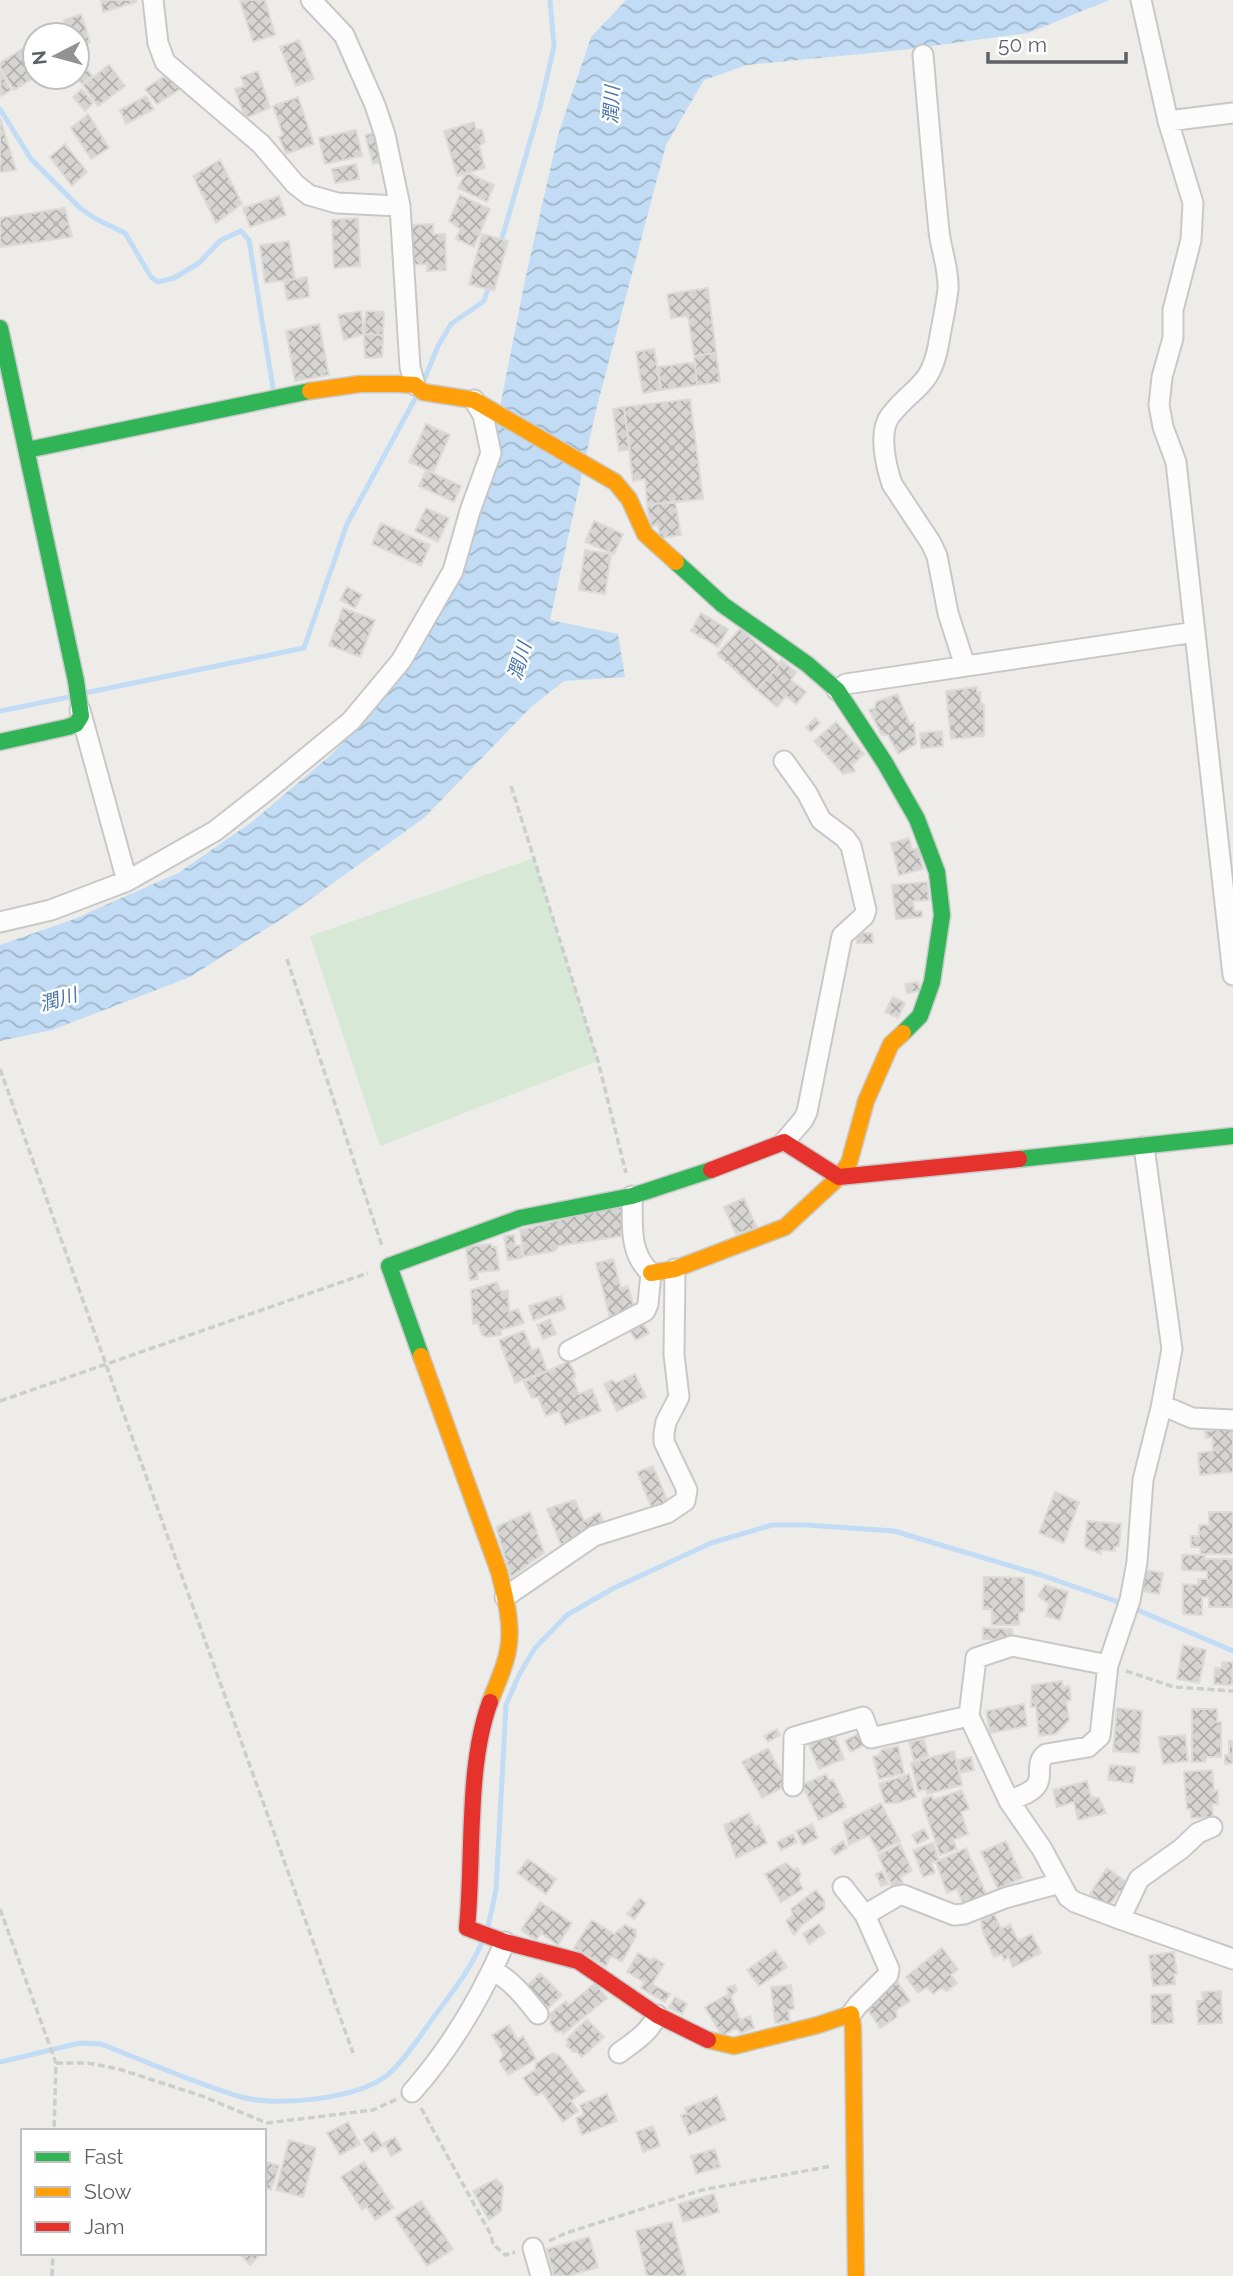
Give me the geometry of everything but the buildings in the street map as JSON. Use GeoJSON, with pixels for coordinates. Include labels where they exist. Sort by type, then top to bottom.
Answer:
{"type":"FeatureCollection","features":[{"type":"Feature","properties":{"kind":"street"},"geometry":{"type":"LineString","coordinates":[[153,0],[158,43],[165,62],[261,144],[295,184],[309,195],[337,203],[400,206]]}},
{"type":"Feature","properties":{"kind":"street"},"geometry":{"type":"LineString","coordinates":[[311,0],[344,34],[384,135],[400,206],[410,368],[415,385],[424,392],[474,400],[615,482],[629,499],[645,534],[723,605],[807,664],[836,690],[885,763],[918,819],[937,872],[942,915],[932,982],[920,1016],[891,1044],[866,1101],[849,1163],[839,1177],[785,1227],[675,1269],[651,1273],[646,1269],[632,1239],[632,1196]]}},
{"type":"Feature","properties":{"kind":"street"},"geometry":{"type":"LineString","coordinates":[[1142,0],[1168,121],[1193,204],[1192,226],[1173,310],[1173,338],[1162,377],[1159,405],[1163,427],[1176,462],[1233,975]]}},
{"type":"Feature","properties":{"kind":"street"},"geometry":{"type":"LineString","coordinates":[[923,55],[939,236],[948,290],[935,361],[925,382],[890,416],[884,440],[891,484],[937,556],[948,613],[965,666]]}},
{"type":"Feature","properties":{"kind":"street"},"geometry":{"type":"LineString","coordinates":[[1168,121],[1233,113]]}},
{"type":"Feature","properties":{"kind":"street"},"geometry":{"type":"LineString","coordinates":[[0,328],[80,710],[127,881]]}},
{"type":"Feature","properties":{"kind":"street"},"geometry":{"type":"LineString","coordinates":[[27,450],[288,394],[360,384],[415,385]]}},
{"type":"Feature","properties":{"kind":"street"},"geometry":{"type":"LineString","coordinates":[[0,922],[51,910],[127,881],[215,831],[351,721],[401,661],[453,571],[470,511],[491,453],[483,415],[474,400]]}},
{"type":"Feature","properties":{"kind":"street"},"geometry":{"type":"LineString","coordinates":[[836,690],[846,684],[1195,632]]}},
{"type":"Feature","properties":{"kind":"street"},"geometry":{"type":"LineString","coordinates":[[0,742],[76,724],[80,719],[80,710]]}},
{"type":"Feature","properties":{"kind":"street"},"geometry":{"type":"LineString","coordinates":[[784,761],[807,793],[821,820],[845,838],[851,846],[866,910],[864,916],[842,936],[807,1112],[803,1120],[784,1142],[703,1174],[632,1196],[564,1207],[520,1218],[389,1266],[499,1572],[505,1597],[509,1649],[483,1721],[479,1740],[467,1928],[500,1941],[578,1961],[657,2015],[713,2042],[734,2046],[851,2014],[888,1975],[889,1969],[865,1915],[844,1887]]}},
{"type":"Feature","properties":{"kind":"street"},"geometry":{"type":"LineString","coordinates":[[784,1142],[839,1177],[856,1177],[1233,1136]]}},
{"type":"Feature","properties":{"kind":"street"},"geometry":{"type":"LineString","coordinates":[[1009,1801],[1035,1787],[1042,1757],[1046,1754],[1088,1747],[1100,1736],[1108,1665],[1130,1600],[1137,1562],[1143,1480],[1172,1349],[1144,1147]]}},
{"type":"Feature","properties":{"kind":"street"},"geometry":{"type":"LineString","coordinates":[[505,1597],[594,1536],[667,1513],[685,1501],[687,1490],[664,1442],[666,1422],[680,1397],[674,1355],[675,1269]]}},
{"type":"Feature","properties":{"kind":"street"},"geometry":{"type":"LineString","coordinates":[[569,1351],[645,1311],[651,1273]]}},
{"type":"Feature","properties":{"kind":"street"},"geometry":{"type":"LineString","coordinates":[[1161,1408],[1171,1409],[1192,1418],[1233,1420]]}},
{"type":"Feature","properties":{"kind":"street"},"geometry":{"type":"LineString","coordinates":[[1108,1665],[1012,1646],[976,1658],[969,1716],[1009,1801],[1042,1849],[1068,1897],[1120,1919],[1233,1959]]}},
{"type":"Feature","properties":{"kind":"street"},"geometry":{"type":"LineString","coordinates":[[793,1786],[794,1737],[863,1717],[871,1738],[969,1716]]}},
{"type":"Feature","properties":{"kind":"street"},"geometry":{"type":"LineString","coordinates":[[1120,1919],[1139,1880],[1198,1833],[1212,1827]]}},
{"type":"Feature","properties":{"kind":"street"},"geometry":{"type":"LineString","coordinates":[[865,1915],[903,1895],[954,1915],[964,1914],[1005,1898],[1060,1883]]}},
{"type":"Feature","properties":{"kind":"street"},"geometry":{"type":"LineString","coordinates":[[412,2092],[428,2074],[493,1971],[500,1941]]}},
{"type":"Feature","properties":{"kind":"street"},"geometry":{"type":"LineString","coordinates":[[493,1971],[500,1974],[538,2014]]}},
{"type":"Feature","properties":{"kind":"street"},"geometry":{"type":"LineString","coordinates":[[851,2014],[856,2276]]}},
{"type":"Feature","properties":{"kind":"street"},"geometry":{"type":"LineString","coordinates":[[619,2053],[653,2025],[657,2015]]}},
{"type":"Feature","properties":{"kind":"street"},"geometry":{"type":"LineString","coordinates":[[533,2248],[541,2276]]}},
{"type":"Feature","properties":{"kind":"path"},"geometry":{"type":"LineString","coordinates":[[512,786],[598,1061],[632,1196]]}},
{"type":"Feature","properties":{"kind":"path"},"geometry":{"type":"LineString","coordinates":[[0,1401],[389,1266],[287,958]]}},
{"type":"Feature","properties":{"kind":"path"},"geometry":{"type":"LineString","coordinates":[[0,1069],[353,2053]]}},
{"type":"Feature","properties":{"kind":"path"},"geometry":{"type":"LineString","coordinates":[[1108,1665],[1174,1687],[1233,1692]]}},
{"type":"Feature","properties":{"kind":"path"},"geometry":{"type":"LineString","coordinates":[[0,1909],[55,2063],[54,2129]]}},
{"type":"Feature","properties":{"kind":"path"},"geometry":{"type":"LineString","coordinates":[[55,2063],[88,2063],[119,2069],[202,2096],[267,2123],[373,2110],[412,2092],[491,2235],[493,2244],[505,2255],[533,2248],[566,2233],[702,2190],[855,2162]]}},
{"type":"Feature","properties":{"kind":"path"},"geometry":{"type":"LineString","coordinates":[[52,2276],[53,2255]]}},
{"type":"Feature","properties":{"kind":"green space"},"geometry":{"type":"Polygon","coordinates":[[[534,858],[598,1061],[380,1146],[310,936],[534,858]]]}},
{"type":"Feature","properties":{"kind":"water","name":"潤川"},"geometry":{"type":"Polygon","coordinates":[[[626,0],[1109,0],[1028,33],[902,50],[747,65],[704,80],[666,145],[596,410],[550,620],[618,634],[625,677],[564,681],[531,707],[424,818],[294,911],[190,977],[52,1030],[0,1041],[0,945],[74,919],[178,873],[252,822],[332,754],[404,675],[469,554],[525,280],[558,135],[591,37],[626,0]]]}},
{"type":"Feature","properties":{"kind":"waterway"},"geometry":{"type":"LineString","coordinates":[[500,245],[540,107],[554,47],[550,0]]}},
{"type":"Feature","properties":{"kind":"waterway"},"geometry":{"type":"LineString","coordinates":[[0,109],[31,159],[80,208],[125,233],[151,277],[158,282],[174,278],[199,263],[221,240],[241,231],[249,240],[273,388]]}},
{"type":"Feature","properties":{"kind":"waterway"},"geometry":{"type":"LineString","coordinates":[[424,380],[438,346],[451,324],[484,301],[489,285]]}},
{"type":"Feature","properties":{"kind":"waterway"},"geometry":{"type":"LineString","coordinates":[[85,693],[304,648],[347,524],[415,399]]}},
{"type":"Feature","properties":{"kind":"waterway"},"geometry":{"type":"LineString","coordinates":[[0,711],[69,697]]}},
{"type":"Feature","properties":{"kind":"waterway"},"geometry":{"type":"LineString","coordinates":[[488,1927],[496,1890],[506,1705],[535,1648],[567,1615],[612,1589],[711,1543],[772,1525],[806,1525],[894,1531],[1041,1575],[1124,1604]]}},
{"type":"Feature","properties":{"kind":"waterway"},"geometry":{"type":"LineString","coordinates":[[1133,1608],[1233,1651]]}},
{"type":"Feature","properties":{"kind":"waterway"},"geometry":{"type":"LineString","coordinates":[[0,2062],[80,2043],[101,2044],[241,2097],[295,2101],[336,2095],[373,2084],[398,2065],[460,1982],[482,1942]]}},
{"type":"Feature","properties":{"kind":"traffic: fast"},"geometry":{"type":"LineString","coordinates":[[0,328],[76,681],[81,716],[76,724],[68,727],[0,742]]}},
{"type":"Feature","properties":{"kind":"traffic: fast"},"geometry":{"type":"LineString","coordinates":[[27,450],[310,391]]}},
{"type":"Feature","properties":{"kind":"traffic: fast"},"geometry":{"type":"LineString","coordinates":[[676,562],[723,605],[807,664],[837,690],[885,763],[917,819],[937,872],[942,915],[932,982],[920,1016],[903,1033]]}},
{"type":"Feature","properties":{"kind":"traffic: fast"},"geometry":{"type":"LineString","coordinates":[[1019,1159],[1233,1136]]}},
{"type":"Feature","properties":{"kind":"traffic: fast"},"geometry":{"type":"LineString","coordinates":[[421,1356],[389,1266],[520,1218],[632,1196],[711,1170]]}},
{"type":"Feature","properties":{"kind":"traffic: slow"},"geometry":{"type":"LineString","coordinates":[[310,391],[360,384],[399,384],[415,385],[423,392],[474,400],[615,482],[629,499],[645,534],[676,562]]}},
{"type":"Feature","properties":{"kind":"traffic: slow"},"geometry":{"type":"LineString","coordinates":[[651,1273],[675,1269],[785,1227],[839,1177],[849,1163],[866,1101],[891,1044],[903,1033]]}},
{"type":"Feature","properties":{"kind":"traffic: slow"},"geometry":{"type":"LineString","coordinates":[[421,1356],[499,1572],[506,1601],[510,1631],[508,1650],[490,1702]]}},
{"type":"Feature","properties":{"kind":"traffic: slow"},"geometry":{"type":"LineString","coordinates":[[708,2040],[734,2046],[851,2014],[856,2276]]}},
{"type":"Feature","properties":{"kind":"traffic: jam"},"geometry":{"type":"LineString","coordinates":[[711,1170],[784,1142],[839,1177],[1019,1159]]}},
{"type":"Feature","properties":{"kind":"traffic: jam"},"geometry":{"type":"LineString","coordinates":[[490,1702],[482,1728],[474,1784],[467,1928],[505,1942],[578,1961],[657,2015],[708,2040]]}}]}
